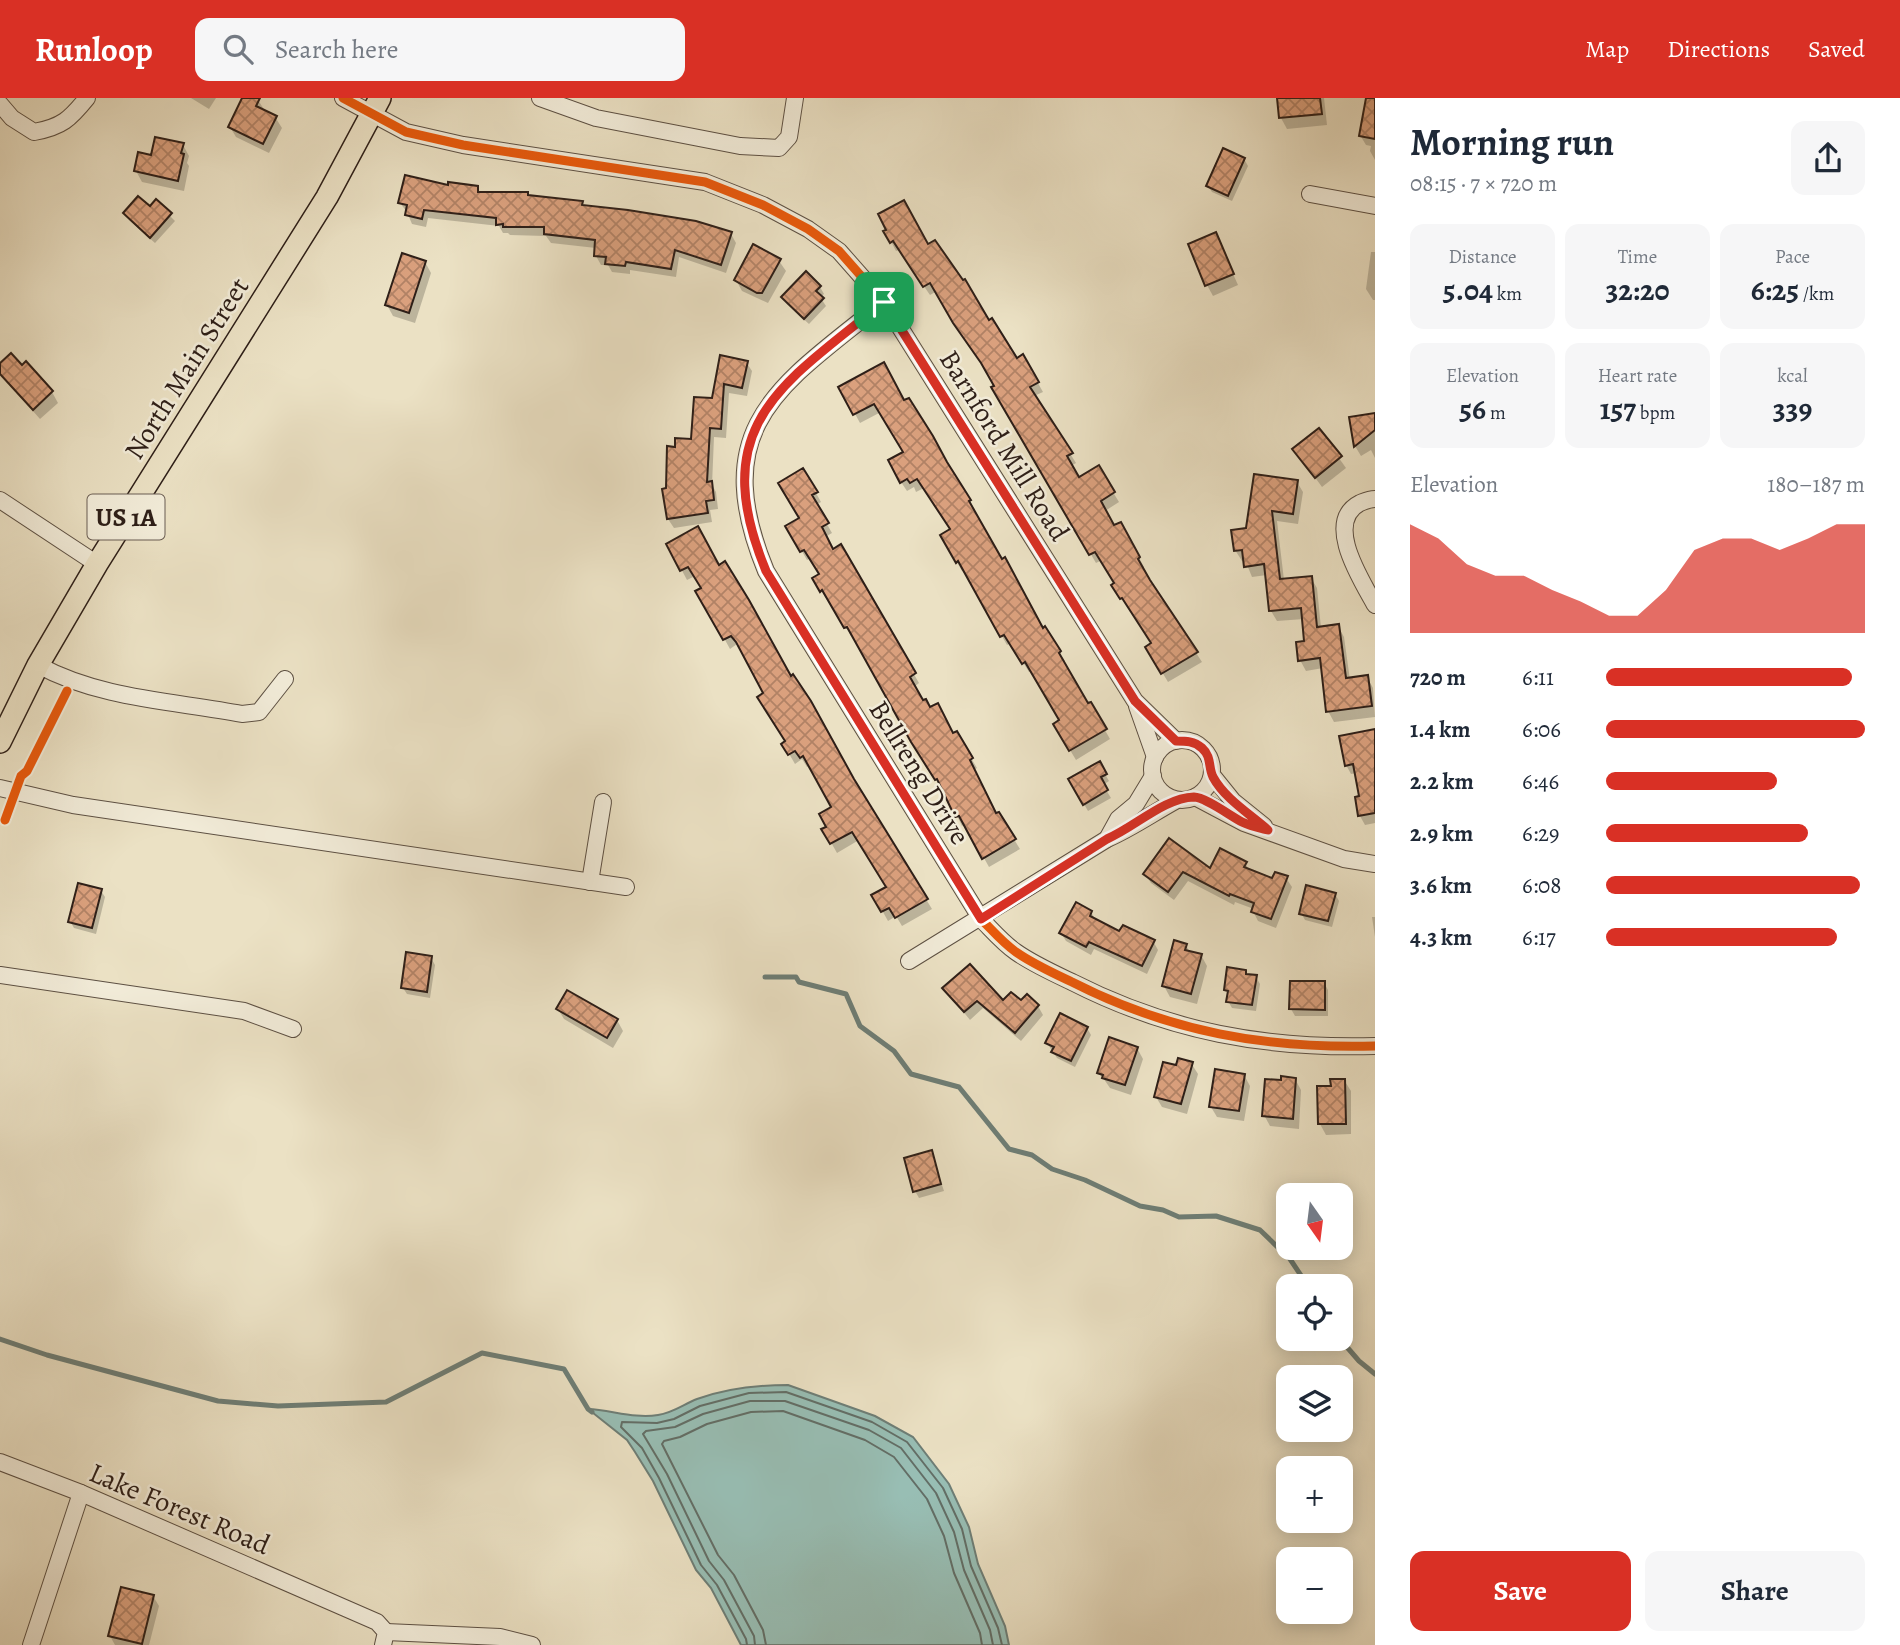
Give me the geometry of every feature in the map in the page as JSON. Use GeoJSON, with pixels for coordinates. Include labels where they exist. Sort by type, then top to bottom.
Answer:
{"type":"FeatureCollection","features":[{"type":"Feature","properties":{"kind":"main road","name":"North Main Street"},"geometry":{"type":"LineString","coordinates":[[0,742],[38,665],[97,564],[327,197],[376,105]]}},
{"type":"Feature","properties":{"kind":"street"},"geometry":{"type":"LineString","coordinates":[[0,104],[12,117],[34,132],[52,129],[70,120],[87,98]]}},
{"type":"Feature","properties":{"kind":"street","name":"Barnford Mill Road"},"geometry":{"type":"LineString","coordinates":[[343,98],[376,105],[406,132],[463,145],[705,182],[763,205],[808,229],[839,251],[884,302],[1135,701],[1155,757],[1153,776]]}},
{"type":"Feature","properties":{"kind":"street"},"geometry":{"type":"LineString","coordinates":[[540,98],[596,118],[740,146],[779,148],[789,137],[795,98]]}},
{"type":"Feature","properties":{"kind":"street"},"geometry":{"type":"LineString","coordinates":[[1310,194],[1375,206]]}},
{"type":"Feature","properties":{"kind":"street","name":"Bellreng Drive"},"geometry":{"type":"LineString","coordinates":[[884,302],[790,378],[767,407],[748,448],[744,481],[747,514],[754,542],[766,571],[981,919],[1014,951],[1044,968],[1104,999],[1173,1024],[1221,1035],[1318,1047],[1375,1046]]}},
{"type":"Feature","properties":{"kind":"street"},"geometry":{"type":"LineString","coordinates":[[1374,600],[1345,545],[1345,522],[1352,507],[1375,499]]}},
{"type":"Feature","properties":{"kind":"street"},"geometry":{"type":"LineString","coordinates":[[0,500],[97,564]]}},
{"type":"Feature","properties":{"kind":"street"},"geometry":{"type":"LineString","coordinates":[[38,665],[64,680],[125,695],[254,715],[285,679]]}},
{"type":"Feature","properties":{"kind":"street","name":"Barnford Mill Road"},"geometry":{"type":"LineString","coordinates":[[1135,701],[1176,741],[1199,745],[1212,764],[1212,775],[1233,801],[1268,830]]}},
{"type":"Feature","properties":{"kind":"street"},"geometry":{"type":"LineString","coordinates":[[1155,757],[1165,746],[1176,741]]}},
{"type":"Feature","properties":{"kind":"street"},"geometry":{"type":"LineString","coordinates":[[909,961],[1107,839],[1128,830],[1177,800],[1195,797],[1211,784],[1212,775]]}},
{"type":"Feature","properties":{"kind":"street"},"geometry":{"type":"LineString","coordinates":[[1107,839],[1118,819],[1136,804],[1153,776]]}},
{"type":"Feature","properties":{"kind":"street"},"geometry":{"type":"LineString","coordinates":[[1153,776],[1157,788],[1166,796],[1177,800]]}},
{"type":"Feature","properties":{"kind":"street"},"geometry":{"type":"LineString","coordinates":[[0,788],[73,805],[626,887]]}},
{"type":"Feature","properties":{"kind":"street","name":"Barnford Mill Road"},"geometry":{"type":"LineString","coordinates":[[1195,797],[1244,823],[1344,859],[1375,864]]}},
{"type":"Feature","properties":{"kind":"street"},"geometry":{"type":"LineString","coordinates":[[590,882],[603,802]]}},
{"type":"Feature","properties":{"kind":"street"},"geometry":{"type":"LineString","coordinates":[[0,975],[244,1011],[293,1029]]}},
{"type":"Feature","properties":{"kind":"street","name":"Lake Forest Road"},"geometry":{"type":"LineString","coordinates":[[0,1462],[82,1493],[377,1622],[384,1639]]}},
{"type":"Feature","properties":{"kind":"street"},"geometry":{"type":"LineString","coordinates":[[31,1645],[82,1493]]}},
{"type":"Feature","properties":{"kind":"street"},"geometry":{"type":"LineString","coordinates":[[384,1639],[500,1637],[531,1645]]}},
{"type":"Feature","properties":{"kind":"water"},"geometry":{"type":"Polygon","coordinates":[[[788,1385],[875,1416],[913,1437],[949,1484],[969,1527],[978,1564],[1005,1626],[1009,1645],[741,1645],[711,1588],[696,1570],[653,1481],[635,1452],[627,1440],[588,1409],[641,1416],[658,1415],[720,1392],[788,1385]]]}},
{"type":"Feature","properties":{"kind":"building"},"geometry":{"type":"Polygon","coordinates":[[[242,98],[260,98],[256,106],[277,116],[263,144],[228,127],[242,98]]]}},
{"type":"Feature","properties":{"kind":"building"},"geometry":{"type":"Polygon","coordinates":[[[1277,98],[1320,98],[1322,114],[1279,118],[1277,98]]]}},
{"type":"Feature","properties":{"kind":"building"},"geometry":{"type":"Polygon","coordinates":[[[1366,98],[1375,98],[1375,139],[1359,136],[1366,98]]]}},
{"type":"Feature","properties":{"kind":"building"},"geometry":{"type":"Polygon","coordinates":[[[155,137],[184,143],[178,181],[134,171],[138,152],[151,155],[155,137]]]}},
{"type":"Feature","properties":{"kind":"building"},"geometry":{"type":"Polygon","coordinates":[[[1223,148],[1245,158],[1228,196],[1206,186],[1223,148]]]}},
{"type":"Feature","properties":{"kind":"building"},"geometry":{"type":"Polygon","coordinates":[[[405,175],[448,185],[448,182],[478,186],[478,192],[528,192],[528,195],[583,201],[582,205],[696,221],[732,232],[721,265],[675,250],[671,269],[626,262],[625,266],[605,264],[606,257],[594,256],[595,240],[544,234],[544,227],[503,227],[503,224],[496,225],[496,218],[424,210],[422,219],[405,215],[407,205],[398,203],[405,175]]]}},
{"type":"Feature","properties":{"kind":"building"},"geometry":{"type":"Polygon","coordinates":[[[138,196],[150,206],[156,199],[172,213],[150,238],[123,213],[138,196]]]}},
{"type":"Feature","properties":{"kind":"building"},"geometry":{"type":"Polygon","coordinates":[[[904,200],[928,244],[935,240],[963,280],[965,279],[989,320],[992,318],[1017,358],[1023,354],[1039,382],[1030,387],[1073,453],[1067,456],[1079,477],[1099,465],[1115,492],[1101,501],[1114,525],[1121,522],[1150,580],[1198,652],[1161,674],[1145,647],[1151,643],[1111,585],[1114,583],[1095,552],[1089,555],[991,387],[994,386],[981,363],[953,323],[930,283],[923,287],[893,241],[890,243],[883,231],[886,230],[878,214],[904,200]]]}},
{"type":"Feature","properties":{"kind":"building"},"geometry":{"type":"Polygon","coordinates":[[[1216,232],[1234,274],[1205,286],[1188,244],[1216,232]]]}},
{"type":"Feature","properties":{"kind":"building"},"geometry":{"type":"Polygon","coordinates":[[[753,244],[781,259],[762,293],[757,293],[734,280],[753,244]]]}},
{"type":"Feature","properties":{"kind":"building"},"geometry":{"type":"Polygon","coordinates":[[[402,253],[426,261],[409,313],[385,305],[402,253]]]}},
{"type":"Feature","properties":{"kind":"building"},"geometry":{"type":"Polygon","coordinates":[[[806,271],[821,286],[816,291],[824,298],[804,319],[781,297],[806,271]]]}},
{"type":"Feature","properties":{"kind":"building"},"geometry":{"type":"Polygon","coordinates":[[[11,353],[22,365],[26,361],[53,391],[33,410],[0,374],[0,363],[11,353]]]}},
{"type":"Feature","properties":{"kind":"building"},"geometry":{"type":"Polygon","coordinates":[[[720,355],[748,361],[742,388],[724,384],[721,429],[710,428],[707,482],[712,481],[714,500],[706,501],[708,513],[667,519],[662,489],[666,488],[667,446],[675,447],[675,438],[691,439],[694,397],[712,398],[720,355]]]}},
{"type":"Feature","properties":{"kind":"building"},"geometry":{"type":"Polygon","coordinates":[[[884,362],[904,400],[909,398],[933,436],[1002,559],[1005,557],[1043,628],[1045,626],[1061,651],[1059,653],[1088,703],[1091,702],[1107,729],[1069,751],[1053,724],[1059,720],[1025,662],[1022,664],[1004,635],[1000,637],[958,561],[956,563],[940,535],[950,529],[917,479],[910,483],[907,479],[900,483],[888,460],[903,452],[874,404],[853,415],[838,387],[884,362]]]}},
{"type":"Feature","properties":{"kind":"building"},"geometry":{"type":"Polygon","coordinates":[[[1375,413],[1375,430],[1354,447],[1349,417],[1375,413]]]}},
{"type":"Feature","properties":{"kind":"building"},"geometry":{"type":"Polygon","coordinates":[[[1319,428],[1342,456],[1315,478],[1292,449],[1319,428]]]}},
{"type":"Feature","properties":{"kind":"building"},"geometry":{"type":"Polygon","coordinates":[[[803,468],[818,492],[812,495],[829,523],[822,527],[833,549],[841,544],[916,673],[910,677],[923,700],[926,699],[930,707],[938,703],[953,733],[957,731],[973,758],[970,760],[996,813],[999,812],[1016,839],[982,859],[959,816],[955,817],[937,779],[935,780],[911,742],[847,627],[844,628],[822,590],[820,592],[812,578],[819,574],[804,550],[800,552],[785,526],[799,518],[778,483],[803,468]]]}},
{"type":"Feature","properties":{"kind":"building"},"geometry":{"type":"Polygon","coordinates":[[[1254,474],[1298,480],[1293,514],[1272,511],[1280,579],[1312,576],[1317,627],[1339,624],[1346,678],[1368,675],[1372,706],[1326,712],[1320,658],[1298,661],[1296,642],[1304,641],[1301,608],[1269,611],[1264,564],[1244,567],[1242,550],[1234,551],[1231,530],[1246,528],[1254,474]]]}},
{"type":"Feature","properties":{"kind":"building"},"geometry":{"type":"Polygon","coordinates":[[[698,526],[719,565],[725,561],[791,676],[793,674],[811,701],[854,779],[928,899],[895,918],[889,908],[881,912],[871,895],[886,887],[852,832],[830,844],[821,829],[826,827],[819,814],[831,807],[803,756],[800,758],[795,751],[788,755],[781,744],[785,741],[757,697],[763,693],[736,642],[731,636],[723,640],[695,591],[701,588],[688,567],[680,571],[666,544],[698,526]]]}},
{"type":"Feature","properties":{"kind":"building"},"geometry":{"type":"Polygon","coordinates":[[[1375,729],[1375,813],[1358,816],[1355,797],[1359,796],[1353,764],[1345,766],[1339,736],[1375,729]]]}},
{"type":"Feature","properties":{"kind":"building"},"geometry":{"type":"Polygon","coordinates":[[[1100,761],[1107,774],[1101,777],[1108,790],[1083,805],[1068,779],[1100,761]]]}},
{"type":"Feature","properties":{"kind":"building"},"geometry":{"type":"Polygon","coordinates":[[[1169,838],[1210,868],[1220,848],[1247,862],[1244,867],[1272,878],[1275,872],[1288,876],[1271,919],[1251,912],[1254,903],[1230,894],[1229,896],[1183,872],[1168,892],[1143,874],[1169,838]]]}},
{"type":"Feature","properties":{"kind":"building"},"geometry":{"type":"Polygon","coordinates":[[[78,883],[102,889],[92,928],[68,922],[78,883]]]}},
{"type":"Feature","properties":{"kind":"building"},"geometry":{"type":"Polygon","coordinates":[[[1306,885],[1336,893],[1328,921],[1299,914],[1306,885]]]}},
{"type":"Feature","properties":{"kind":"building"},"geometry":{"type":"Polygon","coordinates":[[[1076,902],[1092,911],[1090,916],[1119,931],[1123,925],[1155,940],[1142,966],[1089,942],[1086,947],[1059,933],[1076,902]]]}},
{"type":"Feature","properties":{"kind":"building"},"geometry":{"type":"Polygon","coordinates":[[[1174,940],[1187,944],[1185,950],[1202,954],[1191,994],[1162,986],[1174,940]]]}},
{"type":"Feature","properties":{"kind":"building"},"geometry":{"type":"Polygon","coordinates":[[[406,952],[432,956],[427,992],[401,988],[406,952]]]}},
{"type":"Feature","properties":{"kind":"building"},"geometry":{"type":"Polygon","coordinates":[[[970,964],[1003,1000],[1011,992],[1021,1000],[1027,994],[1039,1005],[1015,1033],[977,1001],[964,1012],[942,988],[970,964]]]}},
{"type":"Feature","properties":{"kind":"building"},"geometry":{"type":"Polygon","coordinates":[[[1227,967],[1257,975],[1252,1005],[1226,1002],[1228,991],[1224,990],[1227,967]]]}},
{"type":"Feature","properties":{"kind":"building"},"geometry":{"type":"Polygon","coordinates":[[[1290,981],[1325,981],[1325,1010],[1289,1009],[1290,981]]]}},
{"type":"Feature","properties":{"kind":"building"},"geometry":{"type":"Polygon","coordinates":[[[567,990],[618,1019],[607,1038],[556,1009],[567,990]]]}},
{"type":"Feature","properties":{"kind":"building"},"geometry":{"type":"Polygon","coordinates":[[[1060,1013],[1088,1027],[1071,1061],[1051,1052],[1054,1047],[1045,1043],[1060,1013]]]}},
{"type":"Feature","properties":{"kind":"building"},"geometry":{"type":"Polygon","coordinates":[[[1109,1037],[1138,1047],[1125,1085],[1102,1078],[1103,1075],[1097,1073],[1109,1037]]]}},
{"type":"Feature","properties":{"kind":"building"},"geometry":{"type":"Polygon","coordinates":[[[1178,1058],[1193,1062],[1181,1104],[1154,1097],[1163,1062],[1176,1065],[1178,1058]]]}},
{"type":"Feature","properties":{"kind":"building"},"geometry":{"type":"Polygon","coordinates":[[[1215,1069],[1245,1074],[1239,1111],[1209,1107],[1215,1069]]]}},
{"type":"Feature","properties":{"kind":"building"},"geometry":{"type":"Polygon","coordinates":[[[1281,1076],[1296,1078],[1293,1119],[1262,1116],[1265,1079],[1281,1080],[1281,1076]]]}},
{"type":"Feature","properties":{"kind":"building"},"geometry":{"type":"Polygon","coordinates":[[[1330,1079],[1345,1079],[1346,1124],[1318,1124],[1317,1086],[1331,1086],[1330,1079]]]}},
{"type":"Feature","properties":{"kind":"building"},"geometry":{"type":"Polygon","coordinates":[[[932,1150],[941,1184],[913,1192],[904,1158],[932,1150]]]}},
{"type":"Feature","properties":{"kind":"building"},"geometry":{"type":"Polygon","coordinates":[[[121,1587],[154,1595],[142,1644],[108,1636],[121,1587]]]}},
{"type":"Feature","properties":{"kind":"waterway"},"geometry":{"type":"LineString","coordinates":[[765,977],[796,977],[799,982],[846,994],[860,1026],[894,1051],[911,1074],[959,1087],[1009,1149],[1032,1155],[1052,1169],[1085,1180],[1140,1206],[1163,1210],[1179,1217],[1216,1216],[1260,1230],[1290,1259],[1300,1274]]}},
{"type":"Feature","properties":{"kind":"waterway"},"geometry":{"type":"LineString","coordinates":[[0,1339],[47,1355],[218,1401],[278,1406],[386,1402],[482,1353],[564,1369],[592,1412]]}},
{"type":"Feature","properties":{"kind":"waterway"},"geometry":{"type":"LineString","coordinates":[[1350,1351],[1375,1374]]}},
{"type":"Feature","properties":{"kind":"cycle path"},"geometry":{"type":"LineString","coordinates":[[343,98],[406,132],[463,145],[705,182],[763,205],[808,229],[839,251],[884,302],[1135,701],[1176,741]]}},
{"type":"Feature","properties":{"kind":"cycle path"},"geometry":{"type":"LineString","coordinates":[[884,302],[814,359],[786,385],[764,413],[750,444],[745,479],[750,521],[766,571],[981,919],[1007,945],[1029,960],[1145,1014],[1219,1034],[1257,1040],[1375,1046]]}},
{"type":"Feature","properties":{"kind":"cycle path"},"geometry":{"type":"LineString","coordinates":[[5,820],[21,776],[27,771],[67,691]]}},
{"type":"Feature","properties":{"kind":"route"},"geometry":{"type":"LineString","coordinates":[[884,302],[1135,701],[1176,741],[1199,745],[1212,764],[1212,775],[1233,801],[1268,830],[1244,823],[1195,797],[1177,800],[1128,830],[1107,839],[981,919],[766,571],[754,542],[747,514],[744,481],[748,448],[757,424],[772,399],[790,378],[884,302]]}}]}
